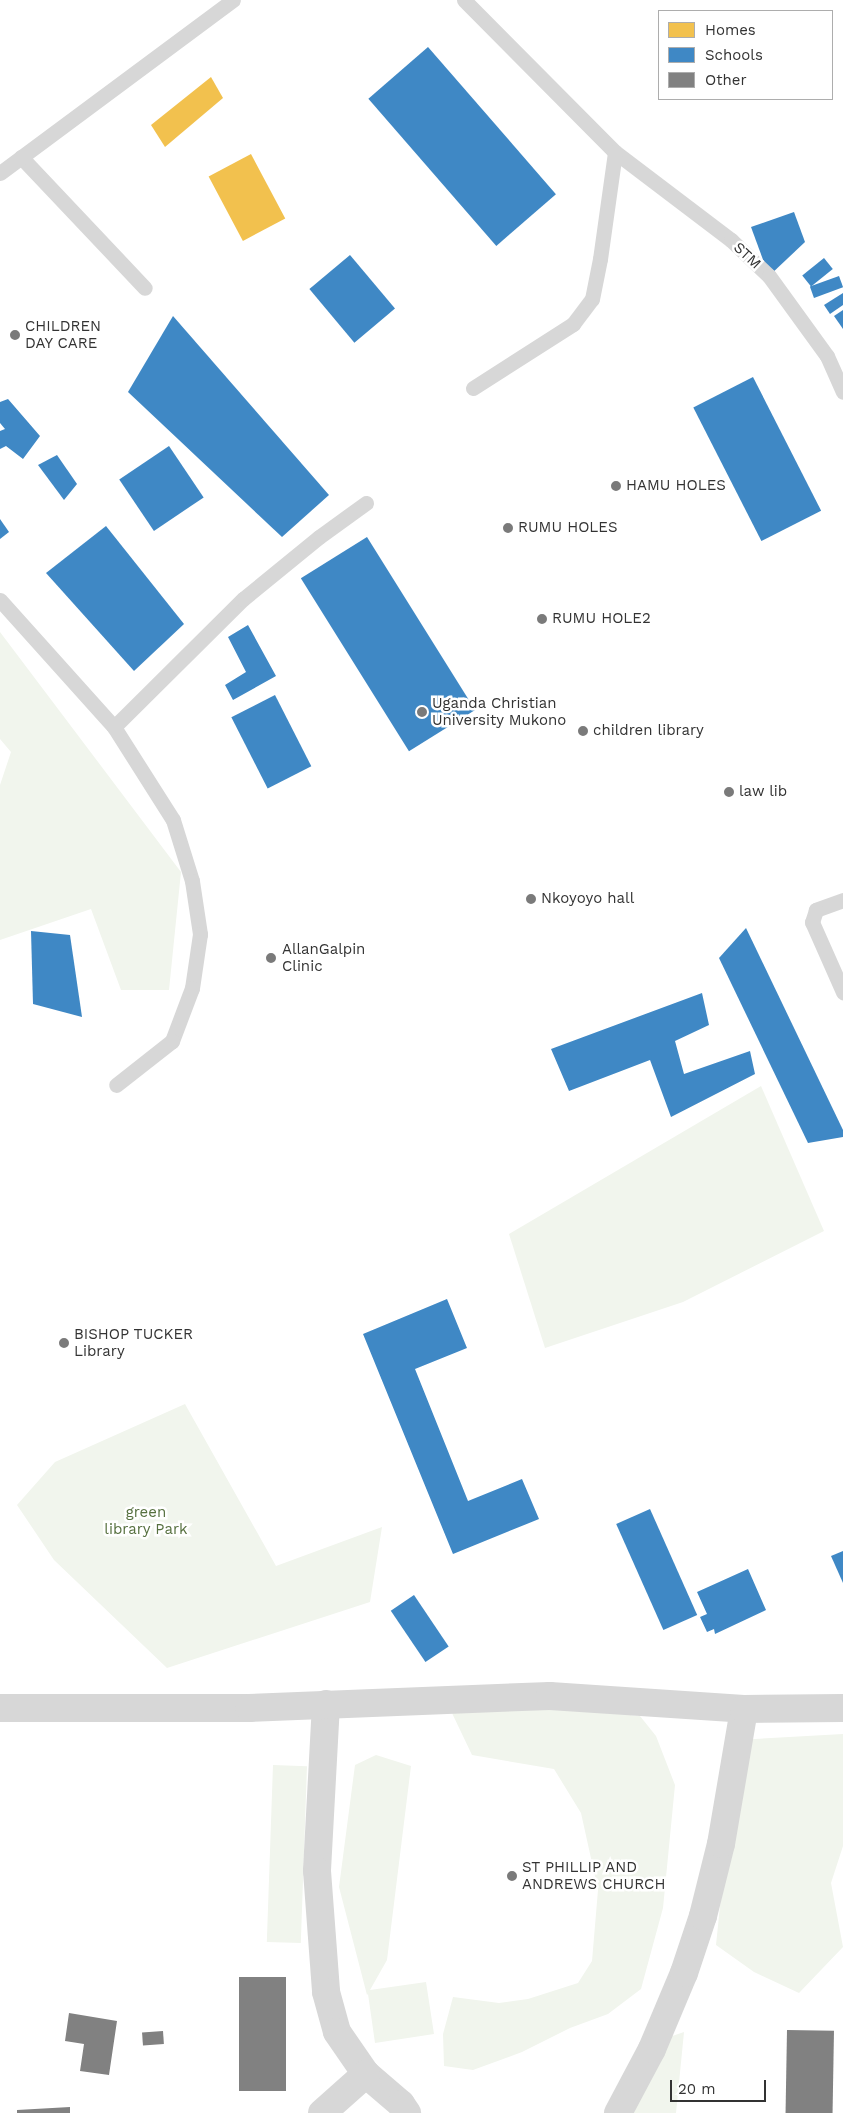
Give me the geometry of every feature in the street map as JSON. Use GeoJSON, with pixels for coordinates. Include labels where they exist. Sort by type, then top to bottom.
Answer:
{"type":"FeatureCollection","features":[{"type":"Feature","properties":{"kind":"street"},"geometry":{"type":"LineString","coordinates":[[0,1708],[249,1708],[550,1696],[744,1709],[843,1708]]}},
{"type":"Feature","properties":{"kind":"street"},"geometry":{"type":"LineString","coordinates":[[326,1704],[316,1871],[326,1992],[337,2032],[366,2074],[401,2104],[407,2113]]}},
{"type":"Feature","properties":{"kind":"street"},"geometry":{"type":"LineString","coordinates":[[618,2113],[652,2049],[684,1974],[703,1916],[721,1844],[744,1709]]}},
{"type":"Feature","properties":{"kind":"street"},"geometry":{"type":"LineString","coordinates":[[322,2113],[366,2074]]}},
{"type":"Feature","properties":{"kind":"lane"},"geometry":{"type":"LineString","coordinates":[[0,173],[233,0]]}},
{"type":"Feature","properties":{"kind":"lane","name":"STM"},"geometry":{"type":"LineString","coordinates":[[464,0],[615,152],[731,240],[769,276],[827,356],[843,392]]}},
{"type":"Feature","properties":{"kind":"lane"},"geometry":{"type":"LineString","coordinates":[[473,388],[573,324],[592,299],[600,259],[615,152]]}},
{"type":"Feature","properties":{"kind":"lane"},"geometry":{"type":"LineString","coordinates":[[21,157],[145,288]]}},
{"type":"Feature","properties":{"kind":"lane"},"geometry":{"type":"LineString","coordinates":[[114,727],[243,598],[319,537],[366,503]]}},
{"type":"Feature","properties":{"kind":"lane"},"geometry":{"type":"LineString","coordinates":[[0,600],[114,727],[173,820],[192,881],[200,934],[192,988],[172,1041],[116,1085]]}},
{"type":"Feature","properties":{"kind":"lane"},"geometry":{"type":"LineString","coordinates":[[843,900],[816,910],[812,922],[843,992]]}},
{"type":"Feature","properties":{"kind":"green space"},"geometry":{"type":"Polygon","coordinates":[[[0,632],[181,872],[169,990],[121,990],[91,909],[0,940],[0,785],[11,752],[0,739],[0,632]]]}},
{"type":"Feature","properties":{"kind":"green space"},"geometry":{"type":"Polygon","coordinates":[[[761,1086],[824,1231],[683,1302],[545,1348],[509,1234],[761,1086]]]}},
{"type":"Feature","properties":{"kind":"green space","name":"green library Park"},"geometry":{"type":"Polygon","coordinates":[[[185,1404],[276,1566],[382,1527],[370,1602],[167,1668],[54,1560],[17,1505],[55,1462],[185,1404]]]}},
{"type":"Feature","properties":{"kind":"green space"},"geometry":{"type":"Polygon","coordinates":[[[563,1708],[640,1716],[656,1736],[675,1785],[663,1908],[641,1989],[608,2014],[570,2028],[522,2052],[473,2070],[444,2066],[443,2034],[453,1997],[499,2003],[528,1999],[578,1983],[592,1961],[598,1890],[581,1813],[554,1769],[472,1755],[451,1711],[563,1708]]]}},
{"type":"Feature","properties":{"kind":"green space"},"geometry":{"type":"Polygon","coordinates":[[[843,1734],[843,1846],[831,1883],[843,1947],[799,1993],[754,1972],[716,1945],[737,1740],[843,1734]]]}},
{"type":"Feature","properties":{"kind":"green space"},"geometry":{"type":"Polygon","coordinates":[[[376,1755],[411,1766],[387,1960],[370,1990],[426,1982],[434,2034],[375,2043],[368,1994],[339,1887],[355,1765],[376,1755]]]}},
{"type":"Feature","properties":{"kind":"green space"},"geometry":{"type":"Polygon","coordinates":[[[273,1765],[307,1766],[301,1943],[267,1942],[273,1765]]]}},
{"type":"Feature","properties":{"kind":"green space"},"geometry":{"type":"Polygon","coordinates":[[[684,2032],[676,2113],[618,2113],[652,2043],[684,2032]]]}},
{"type":"Feature","properties":{"kind":"building: Homes"},"geometry":{"type":"Polygon","coordinates":[[[211,77],[223,98],[165,147],[151,125],[211,77]]]}},
{"type":"Feature","properties":{"kind":"building: Homes"},"geometry":{"type":"Polygon","coordinates":[[[251,154],[285,218],[243,241],[209,177],[251,154]]]}},
{"type":"Feature","properties":{"kind":"building: Schools"},"geometry":{"type":"Polygon","coordinates":[[[428,47],[556,194],[496,246],[368,99],[428,47]]]}},
{"type":"Feature","properties":{"kind":"building: Schools"},"geometry":{"type":"Polygon","coordinates":[[[794,212],[805,242],[769,276],[751,227],[794,212]]]}},
{"type":"Feature","properties":{"kind":"building: Schools"},"geometry":{"type":"Polygon","coordinates":[[[350,255],[395,309],[354,343],[309,289],[350,255]]]}},
{"type":"Feature","properties":{"kind":"building: Schools"},"geometry":{"type":"Polygon","coordinates":[[[824,258],[833,269],[811,287],[802,276],[824,258]]]}},
{"type":"Feature","properties":{"kind":"building: Schools"},"geometry":{"type":"Polygon","coordinates":[[[839,276],[843,287],[814,298],[810,287],[839,276]]]}},
{"type":"Feature","properties":{"kind":"building: Schools"},"geometry":{"type":"Polygon","coordinates":[[[843,293],[843,305],[830,314],[824,305],[843,293]]]}},
{"type":"Feature","properties":{"kind":"building: Schools"},"geometry":{"type":"Polygon","coordinates":[[[843,310],[843,329],[834,316],[843,310]]]}},
{"type":"Feature","properties":{"kind":"building: Schools"},"geometry":{"type":"Polygon","coordinates":[[[173,316],[329,495],[282,537],[128,392],[173,316]]]}},
{"type":"Feature","properties":{"kind":"building: Schools"},"geometry":{"type":"Polygon","coordinates":[[[753,377],[821,511],[761,541],[693,407],[753,377]]]}},
{"type":"Feature","properties":{"kind":"building: Schools"},"geometry":{"type":"Polygon","coordinates":[[[8,399],[40,436],[23,459],[6,446],[0,449],[0,431],[5,429],[0,423],[0,402],[8,399]]]}},
{"type":"Feature","properties":{"kind":"building: Schools"},"geometry":{"type":"Polygon","coordinates":[[[169,446],[204,497],[154,531],[119,480],[169,446]]]}},
{"type":"Feature","properties":{"kind":"building: Schools"},"geometry":{"type":"Polygon","coordinates":[[[57,455],[77,484],[64,500],[38,465],[57,455]]]}},
{"type":"Feature","properties":{"kind":"building: Schools"},"geometry":{"type":"Polygon","coordinates":[[[0,519],[9,532],[0,539],[0,519]]]}},
{"type":"Feature","properties":{"kind":"building: Schools"},"geometry":{"type":"Polygon","coordinates":[[[106,526],[184,624],[134,671],[46,573],[106,526]]]}},
{"type":"Feature","properties":{"kind":"building: Schools"},"geometry":{"type":"Polygon","coordinates":[[[367,537],[475,710],[409,751],[301,578],[367,537]]]}},
{"type":"Feature","properties":{"kind":"building: Schools"},"geometry":{"type":"Polygon","coordinates":[[[248,625],[276,676],[233,700],[225,685],[246,672],[228,637],[248,625]]]}},
{"type":"Feature","properties":{"kind":"building: Schools"},"geometry":{"type":"Polygon","coordinates":[[[275,695],[311,766],[268,789],[231,717],[275,695]]]}},
{"type":"Feature","properties":{"kind":"building: Schools"},"geometry":{"type":"Polygon","coordinates":[[[746,928],[843,1130],[843,1137],[808,1143],[719,958],[746,928]]]}},
{"type":"Feature","properties":{"kind":"building: Schools"},"geometry":{"type":"Polygon","coordinates":[[[31,931],[70,935],[82,1017],[33,1004],[31,931]]]}},
{"type":"Feature","properties":{"kind":"building: Schools"},"geometry":{"type":"Polygon","coordinates":[[[702,993],[709,1025],[675,1041],[684,1074],[750,1051],[755,1074],[671,1117],[650,1060],[569,1091],[551,1049],[702,993]]]}},
{"type":"Feature","properties":{"kind":"building: Schools"},"geometry":{"type":"Polygon","coordinates":[[[447,1299],[467,1348],[415,1369],[468,1501],[522,1479],[539,1519],[453,1554],[363,1334],[447,1299]]]}},
{"type":"Feature","properties":{"kind":"building: Schools"},"geometry":{"type":"Polygon","coordinates":[[[650,1509],[697,1615],[663,1630],[616,1524],[650,1509]]]}},
{"type":"Feature","properties":{"kind":"building: Schools"},"geometry":{"type":"Polygon","coordinates":[[[843,1551],[843,1583],[831,1556],[843,1551]]]}},
{"type":"Feature","properties":{"kind":"building: Schools"},"geometry":{"type":"Polygon","coordinates":[[[748,1569],[766,1610],[715,1634],[714,1629],[707,1632],[700,1617],[707,1614],[697,1592],[748,1569]]]}},
{"type":"Feature","properties":{"kind":"building: Schools"},"geometry":{"type":"Polygon","coordinates":[[[414,1595],[449,1646],[425,1662],[391,1611],[414,1595]]]}},
{"type":"Feature","properties":{"kind":"building: Other"},"geometry":{"type":"Polygon","coordinates":[[[239,1977],[286,1977],[286,2091],[239,2091],[239,1977]]]}},
{"type":"Feature","properties":{"kind":"building: Other"},"geometry":{"type":"Polygon","coordinates":[[[69,2013],[117,2021],[109,2075],[80,2071],[84,2044],[65,2041],[69,2013]]]}},
{"type":"Feature","properties":{"kind":"building: Other"},"geometry":{"type":"Polygon","coordinates":[[[787,2030],[834,2031],[833,2113],[786,2113],[787,2030]]]}},
{"type":"Feature","properties":{"kind":"building: Other"},"geometry":{"type":"Polygon","coordinates":[[[163,2031],[164,2044],[143,2045],[142,2032],[163,2031]]]}},
{"type":"Feature","properties":{"kind":"building: Other"},"geometry":{"type":"Polygon","coordinates":[[[70,2107],[70,2113],[17,2113],[17,2110],[70,2107]]]}},
{"type":"Feature","properties":{"kind":"place","name":"CHILDREN DAY CARE"},"geometry":{"type":"Point","coordinates":[15,335]}},
{"type":"Feature","properties":{"kind":"place","name":"HAMU HOLES"},"geometry":{"type":"Point","coordinates":[616,486]}},
{"type":"Feature","properties":{"kind":"place","name":"RUMU HOLES"},"geometry":{"type":"Point","coordinates":[508,528]}},
{"type":"Feature","properties":{"kind":"place","name":"RUMU HOLE2"},"geometry":{"type":"Point","coordinates":[542,619]}},
{"type":"Feature","properties":{"kind":"place","name":"Uganda Christian University Mukono"},"geometry":{"type":"Point","coordinates":[422,712]}},
{"type":"Feature","properties":{"kind":"place","name":"children library"},"geometry":{"type":"Point","coordinates":[583,731]}},
{"type":"Feature","properties":{"kind":"place","name":"law lib"},"geometry":{"type":"Point","coordinates":[729,792]}},
{"type":"Feature","properties":{"kind":"place","name":"Nkoyoyo hall"},"geometry":{"type":"Point","coordinates":[531,899]}},
{"type":"Feature","properties":{"kind":"place","name":"AllanGalpin Clinic"},"geometry":{"type":"Point","coordinates":[271,958]}},
{"type":"Feature","properties":{"kind":"place","name":"BISHOP TUCKER Library"},"geometry":{"type":"Point","coordinates":[64,1343]}},
{"type":"Feature","properties":{"kind":"place","name":"ST PHILLIP AND ANDREWS CHURCH"},"geometry":{"type":"Point","coordinates":[512,1876]}}]}
